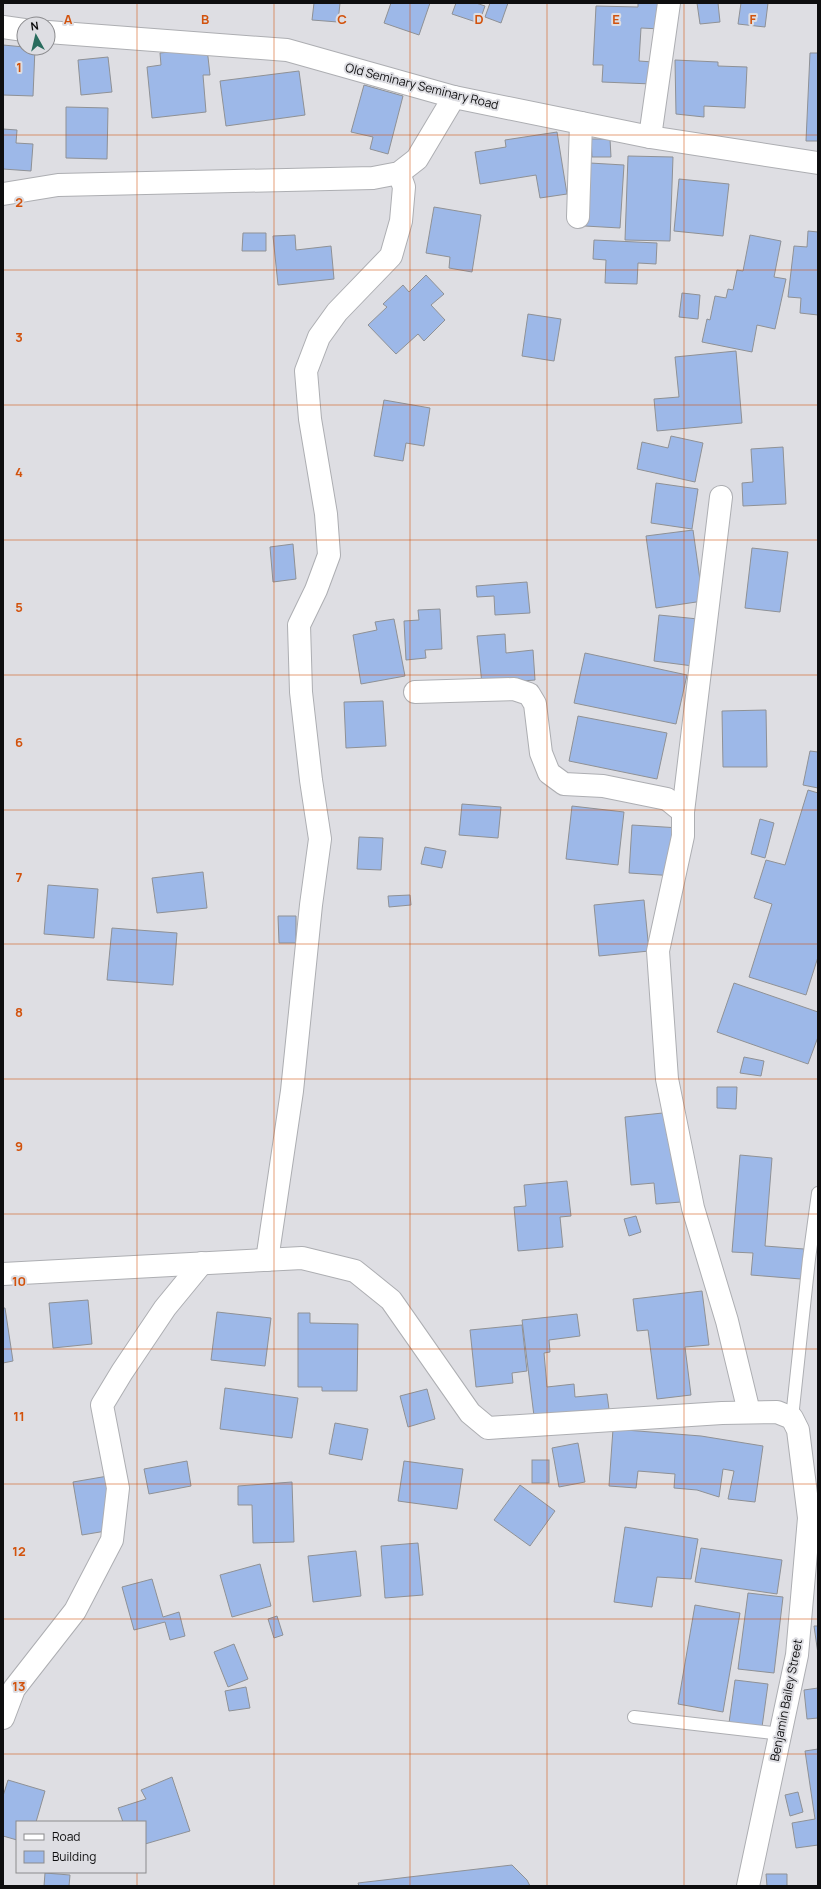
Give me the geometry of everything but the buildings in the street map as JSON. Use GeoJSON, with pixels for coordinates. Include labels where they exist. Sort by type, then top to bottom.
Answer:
{"type":"FeatureCollection","features":[{"type":"Feature","properties":{"kind":"street"},"geometry":{"type":"LineString","coordinates":[[650,136],[669,3]]}},
{"type":"Feature","properties":{"kind":"street"},"geometry":{"type":"LineString","coordinates":[[3,27],[16,29]]}},
{"type":"Feature","properties":{"kind":"street","name":"Old Seminary Seminary Road"},"geometry":{"type":"LineString","coordinates":[[56,33],[287,50],[454,97],[650,136],[818,164]]}},
{"type":"Feature","properties":{"kind":"street"},"geometry":{"type":"LineString","coordinates":[[3,194],[58,185],[373,178],[399,173],[418,159],[454,97]]}},
{"type":"Feature","properties":{"kind":"street"},"geometry":{"type":"LineString","coordinates":[[578,217],[581,123]]}},
{"type":"Feature","properties":{"kind":"street"},"geometry":{"type":"LineString","coordinates":[[268,1260],[292,1091],[311,905],[320,840],[311,780],[301,692],[299,625],[316,590],[329,555],[326,514],[310,419],[306,371],[319,337],[337,312],[391,256],[401,220],[404,187],[399,173]]}},
{"type":"Feature","properties":{"kind":"street"},"geometry":{"type":"LineString","coordinates":[[722,497],[683,812],[683,836],[658,951],[667,1079],[693,1208],[727,1321],[749,1412]]}},
{"type":"Feature","properties":{"kind":"street"},"geometry":{"type":"LineString","coordinates":[[416,692],[514,689],[529,694],[535,704],[542,752],[549,773],[564,784],[603,786],[667,799],[683,812]]}},
{"type":"Feature","properties":{"kind":"street"},"geometry":{"type":"LineString","coordinates":[[3,1274],[302,1258],[355,1271],[391,1300],[470,1413],[488,1428],[749,1412],[777,1412],[792,1418]]}},
{"type":"Feature","properties":{"kind":"street"},"geometry":{"type":"LineString","coordinates":[[3,1718],[14,1689],[75,1611],[112,1540],[118,1488],[102,1405],[122,1372],[165,1308],[202,1263]]}},
{"type":"Feature","properties":{"kind":"street","name":"Benjamin Bailey Street"},"geometry":{"type":"LineString","coordinates":[[748,1886],[797,1655],[809,1518],[798,1430],[792,1418]]}},
{"type":"Feature","properties":{"kind":"street"},"geometry":{"type":"LineString","coordinates":[[809,1518],[818,1560]]}},
{"type":"Feature","properties":{"kind":"lane"},"geometry":{"type":"LineString","coordinates":[[792,1418],[809,1259],[818,1193]]}},
{"type":"Feature","properties":{"kind":"lane"},"geometry":{"type":"LineString","coordinates":[[634,1717],[780,1734]]}}]}
